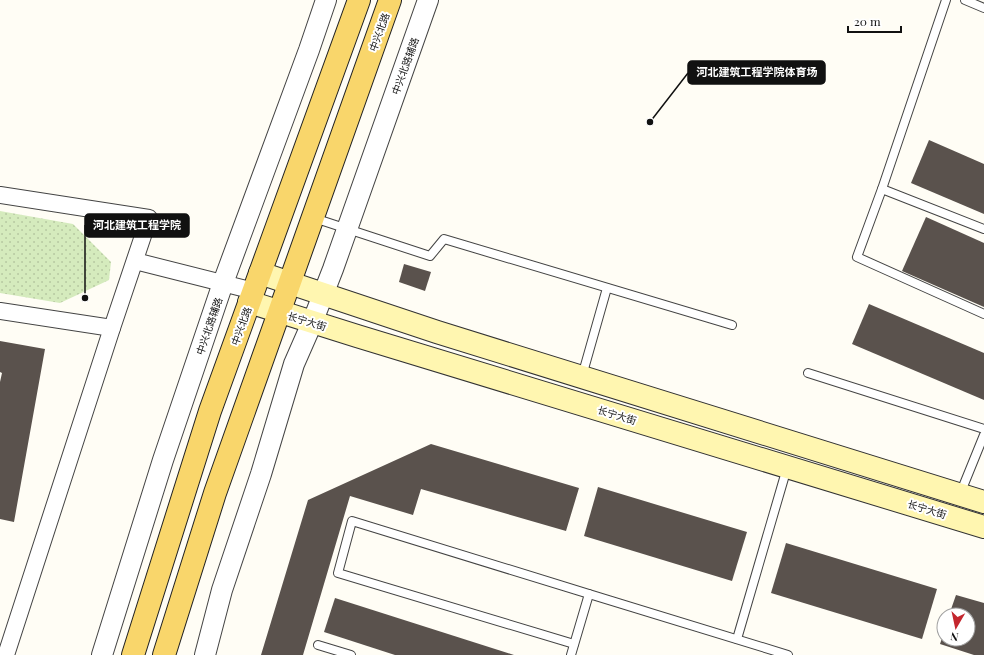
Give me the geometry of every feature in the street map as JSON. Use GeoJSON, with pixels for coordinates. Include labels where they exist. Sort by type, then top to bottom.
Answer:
{"type":"FeatureCollection","features":[{"type":"Feature","properties":{"kind":"main road","name":"中兴北路"},"geometry":{"type":"LineString","coordinates":[[132,655],[210,411],[359,0]]}},
{"type":"Feature","properties":{"kind":"main road","name":"中兴北路"},"geometry":{"type":"LineString","coordinates":[[164,655],[215,493],[390,0]]}},
{"type":"Feature","properties":{"kind":"main road"},"geometry":{"type":"LineString","coordinates":[[254,289],[290,284],[582,377],[984,502]]}},
{"type":"Feature","properties":{"kind":"main road","name":"长宁大街"},"geometry":{"type":"LineString","coordinates":[[254,289],[279,312],[312,323],[984,527]]}},
{"type":"Feature","properties":{"kind":"street","name":"中兴北路辅路"},"geometry":{"type":"LineString","coordinates":[[102,655],[163,460],[223,283],[326,0]]}},
{"type":"Feature","properties":{"kind":"street","name":"中兴北路辅路"},"geometry":{"type":"LineString","coordinates":[[204,655],[222,590],[261,474],[294,364],[323,295],[428,0]]}},
{"type":"Feature","properties":{"kind":"street"},"geometry":{"type":"LineString","coordinates":[[0,195],[149,218],[6,655]]}},
{"type":"Feature","properties":{"kind":"street"},"geometry":{"type":"LineString","coordinates":[[134,261],[223,283],[254,289]]}},
{"type":"Feature","properties":{"kind":"street"},"geometry":{"type":"LineString","coordinates":[[0,311],[112,328]]}},
{"type":"Feature","properties":{"kind":"lane"},"geometry":{"type":"LineString","coordinates":[[946,0],[882,189],[857,257],[984,314]]}},
{"type":"Feature","properties":{"kind":"lane"},"geometry":{"type":"LineString","coordinates":[[965,0],[984,8]]}},
{"type":"Feature","properties":{"kind":"lane"},"geometry":{"type":"LineString","coordinates":[[882,189],[984,229]]}},
{"type":"Feature","properties":{"kind":"lane"},"geometry":{"type":"LineString","coordinates":[[313,218],[430,256],[444,239],[732,325]]}},
{"type":"Feature","properties":{"kind":"lane"},"geometry":{"type":"LineString","coordinates":[[582,377],[607,288]]}},
{"type":"Feature","properties":{"kind":"lane"},"geometry":{"type":"LineString","coordinates":[[808,373],[984,429]]}},
{"type":"Feature","properties":{"kind":"lane"},"geometry":{"type":"LineString","coordinates":[[960,495],[984,435]]}},
{"type":"Feature","properties":{"kind":"lane"},"geometry":{"type":"LineString","coordinates":[[737,639],[788,467]]}},
{"type":"Feature","properties":{"kind":"lane"},"geometry":{"type":"LineString","coordinates":[[574,644],[338,573],[352,521],[788,655]]}},
{"type":"Feature","properties":{"kind":"lane"},"geometry":{"type":"LineString","coordinates":[[571,655],[589,594]]}},
{"type":"Feature","properties":{"kind":"lane"},"geometry":{"type":"LineString","coordinates":[[318,645],[351,655]]}},
{"type":"Feature","properties":{"kind":"green space"},"geometry":{"type":"Polygon","coordinates":[[[0,211],[73,224],[111,262],[109,280],[60,303],[0,293],[0,211]]]}},
{"type":"Feature","properties":{"kind":"building"},"geometry":{"type":"Polygon","coordinates":[[[929,140],[984,164],[984,214],[911,183],[929,140]]]}},
{"type":"Feature","properties":{"kind":"building"},"geometry":{"type":"Polygon","coordinates":[[[926,217],[984,243],[984,307],[902,271],[926,217]]]}},
{"type":"Feature","properties":{"kind":"building"},"geometry":{"type":"Polygon","coordinates":[[[404,264],[431,272],[425,291],[399,282],[404,264]]]}},
{"type":"Feature","properties":{"kind":"building"},"geometry":{"type":"Polygon","coordinates":[[[869,304],[984,353],[984,400],[852,344],[869,304]]]}},
{"type":"Feature","properties":{"kind":"building"},"geometry":{"type":"Polygon","coordinates":[[[0,341],[45,349],[14,522],[0,519],[0,382],[2,373],[0,372],[0,341]]]}},
{"type":"Feature","properties":{"kind":"building"},"geometry":{"type":"Polygon","coordinates":[[[431,444],[579,488],[566,531],[421,489],[413,515],[350,496],[303,655],[261,655],[308,500],[431,444]]]}},
{"type":"Feature","properties":{"kind":"building"},"geometry":{"type":"Polygon","coordinates":[[[598,487],[747,532],[732,581],[584,536],[598,487]]]}},
{"type":"Feature","properties":{"kind":"building"},"geometry":{"type":"Polygon","coordinates":[[[786,543],[937,589],[922,639],[771,593],[786,543]]]}},
{"type":"Feature","properties":{"kind":"building"},"geometry":{"type":"Polygon","coordinates":[[[956,595],[984,603],[984,655],[974,655],[949,647],[976,647],[976,607],[952,607],[956,595]]]}},
{"type":"Feature","properties":{"kind":"building"},"geometry":{"type":"Polygon","coordinates":[[[335,598],[514,655],[395,655],[324,632],[335,598]]]}},
{"type":"Feature","properties":{"kind":"place","name":"河北建筑工程学院体育场"},"geometry":{"type":"Point","coordinates":[650,122]}},
{"type":"Feature","properties":{"kind":"place","name":"河北建筑工程学院"},"geometry":{"type":"Point","coordinates":[85,298]}}]}
